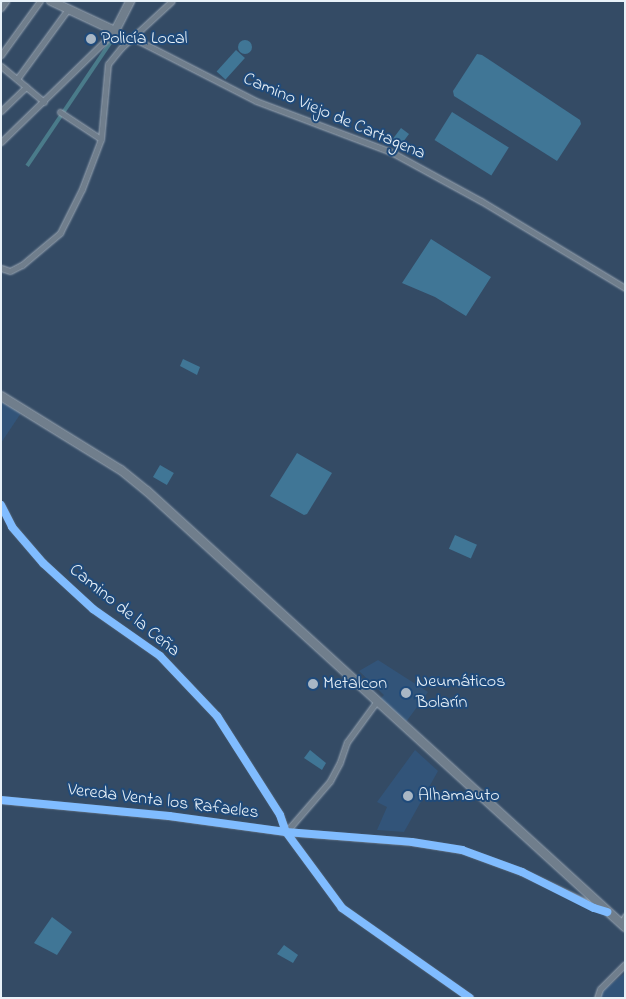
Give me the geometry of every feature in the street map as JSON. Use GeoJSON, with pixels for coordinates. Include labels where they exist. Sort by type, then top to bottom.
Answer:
{"type":"FeatureCollection","features":[{"type":"Feature","properties":{"kind":"main road"},"geometry":{"type":"LineString","coordinates":[[51,1],[115,30],[130,1]]}},
{"type":"Feature","properties":{"kind":"main road"},"geometry":{"type":"LineString","coordinates":[[1,396],[138,483],[607,912],[624,923]]}},
{"type":"Feature","properties":{"kind":"street"},"geometry":{"type":"LineString","coordinates":[[1,8],[6,1]]}},
{"type":"Feature","properties":{"kind":"street"},"geometry":{"type":"LineString","coordinates":[[1,55],[40,1]]}},
{"type":"Feature","properties":{"kind":"street"},"geometry":{"type":"LineString","coordinates":[[1,268],[10,271],[22,265],[60,233],[82,189],[101,139],[108,64],[172,1]]}},
{"type":"Feature","properties":{"kind":"street"},"geometry":{"type":"LineString","coordinates":[[17,79],[68,9]]}},
{"type":"Feature","properties":{"kind":"street"},"geometry":{"type":"LineString","coordinates":[[1,142],[44,102],[115,30]]}},
{"type":"Feature","properties":{"kind":"street","name":"Camino Viejo de Cartagena"},"geometry":{"type":"LineString","coordinates":[[133,38],[256,101],[391,152],[481,200],[625,288]]}},
{"type":"Feature","properties":{"kind":"street"},"geometry":{"type":"LineString","coordinates":[[1,66],[44,102]]}},
{"type":"Feature","properties":{"kind":"street"},"geometry":{"type":"LineString","coordinates":[[1,111],[26,87]]}},
{"type":"Feature","properties":{"kind":"street"},"geometry":{"type":"LineString","coordinates":[[60,112],[101,139]]}},
{"type":"Feature","properties":{"kind":"street","name":"Camino de la Ceña"},"geometry":{"type":"LineString","coordinates":[[1,505],[12,527],[43,563],[93,609],[160,656],[217,716],[280,815],[286,832],[342,908],[470,998]]}},
{"type":"Feature","properties":{"kind":"street"},"geometry":{"type":"LineString","coordinates":[[286,832],[330,781],[340,762],[347,742],[377,701]]}},
{"type":"Feature","properties":{"kind":"street","name":"Vereda Venta los Rafaeles"},"geometry":{"type":"LineString","coordinates":[[1,800],[169,816],[286,832],[412,842],[472,852],[522,872],[607,912]]}},
{"type":"Feature","properties":{"kind":"street"},"geometry":{"type":"LineString","coordinates":[[596,998],[600,990],[625,964]]}},
{"type":"Feature","properties":{"kind":"shaded area"},"geometry":{"type":"Polygon","coordinates":[[[111,38],[114,40],[29,167],[25,165],[111,38]]]}},
{"type":"Feature","properties":{"kind":"shaded area"},"geometry":{"type":"Polygon","coordinates":[[[245,40],[250,42],[252,47],[250,52],[245,54],[240,52],[238,47],[240,42],[245,40]]]}},
{"type":"Feature","properties":{"kind":"shaded area"},"geometry":{"type":"Polygon","coordinates":[[[236,50],[245,58],[226,80],[217,72],[236,50]]]}},
{"type":"Feature","properties":{"kind":"shaded area"},"geometry":{"type":"Polygon","coordinates":[[[477,54],[482,55],[580,120],[581,124],[557,161],[454,96],[453,91],[477,54]]]}},
{"type":"Feature","properties":{"kind":"shaded area"},"geometry":{"type":"Polygon","coordinates":[[[452,112],[509,148],[491,175],[435,140],[452,112]]]}},
{"type":"Feature","properties":{"kind":"shaded area"},"geometry":{"type":"Polygon","coordinates":[[[401,128],[409,134],[398,149],[390,143],[401,128]]]}},
{"type":"Feature","properties":{"kind":"shaded area"},"geometry":{"type":"Polygon","coordinates":[[[431,239],[491,277],[466,316],[435,297],[402,283],[431,239]]]}},
{"type":"Feature","properties":{"kind":"shaded area"},"geometry":{"type":"Polygon","coordinates":[[[183,359],[200,367],[197,375],[180,366],[183,359]]]}},
{"type":"Feature","properties":{"kind":"shaded area"},"geometry":{"type":"Polygon","coordinates":[[[1,402],[21,413],[1,443],[1,402]]]}},
{"type":"Feature","properties":{"kind":"shaded area"},"geometry":{"type":"Polygon","coordinates":[[[297,453],[332,473],[307,514],[304,515],[270,496],[297,453]]]}},
{"type":"Feature","properties":{"kind":"shaded area"},"geometry":{"type":"Polygon","coordinates":[[[160,465],[174,473],[167,485],[153,477],[160,465]]]}},
{"type":"Feature","properties":{"kind":"shaded area"},"geometry":{"type":"Polygon","coordinates":[[[455,535],[477,545],[471,558],[449,549],[455,535]]]}},
{"type":"Feature","properties":{"kind":"shaded area"},"geometry":{"type":"Polygon","coordinates":[[[378,660],[428,692],[406,722],[380,699],[384,695],[359,671],[378,660]]]}},
{"type":"Feature","properties":{"kind":"shaded area"},"geometry":{"type":"Polygon","coordinates":[[[310,750],[326,763],[322,770],[304,758],[310,750]]]}},
{"type":"Feature","properties":{"kind":"shaded area"},"geometry":{"type":"Polygon","coordinates":[[[415,750],[438,771],[404,832],[377,830],[387,807],[377,802],[415,750]]]}},
{"type":"Feature","properties":{"kind":"shaded area"},"geometry":{"type":"Polygon","coordinates":[[[52,917],[72,932],[57,955],[34,943],[52,917]]]}},
{"type":"Feature","properties":{"kind":"shaded area"},"geometry":{"type":"Polygon","coordinates":[[[284,945],[298,955],[293,963],[277,954],[284,945]]]}},
{"type":"Feature","properties":{"kind":"shaded area"},"geometry":{"type":"Polygon","coordinates":[[[625,973],[625,998],[599,998],[605,989],[625,973]]]}},
{"type":"Feature","properties":{"kind":"cycle path"},"geometry":{"type":"LineString","coordinates":[[1,505],[12,527],[43,563],[93,609],[160,656],[217,716],[280,815],[286,832],[342,908],[470,998]]}},
{"type":"Feature","properties":{"kind":"cycle path"},"geometry":{"type":"LineString","coordinates":[[1,800],[169,816],[286,832],[412,842],[462,850],[522,872],[594,908],[607,912]]}},
{"type":"Feature","properties":{"kind":"place","name":"Policía Local"},"geometry":{"type":"Point","coordinates":[91,39]}},
{"type":"Feature","properties":{"kind":"place","name":"Metalcon"},"geometry":{"type":"Point","coordinates":[313,684]}},
{"type":"Feature","properties":{"kind":"place","name":"Neumáticos Bolarín"},"geometry":{"type":"Point","coordinates":[406,693]}},
{"type":"Feature","properties":{"kind":"place","name":"Alhamauto"},"geometry":{"type":"Point","coordinates":[408,796]}}]}
